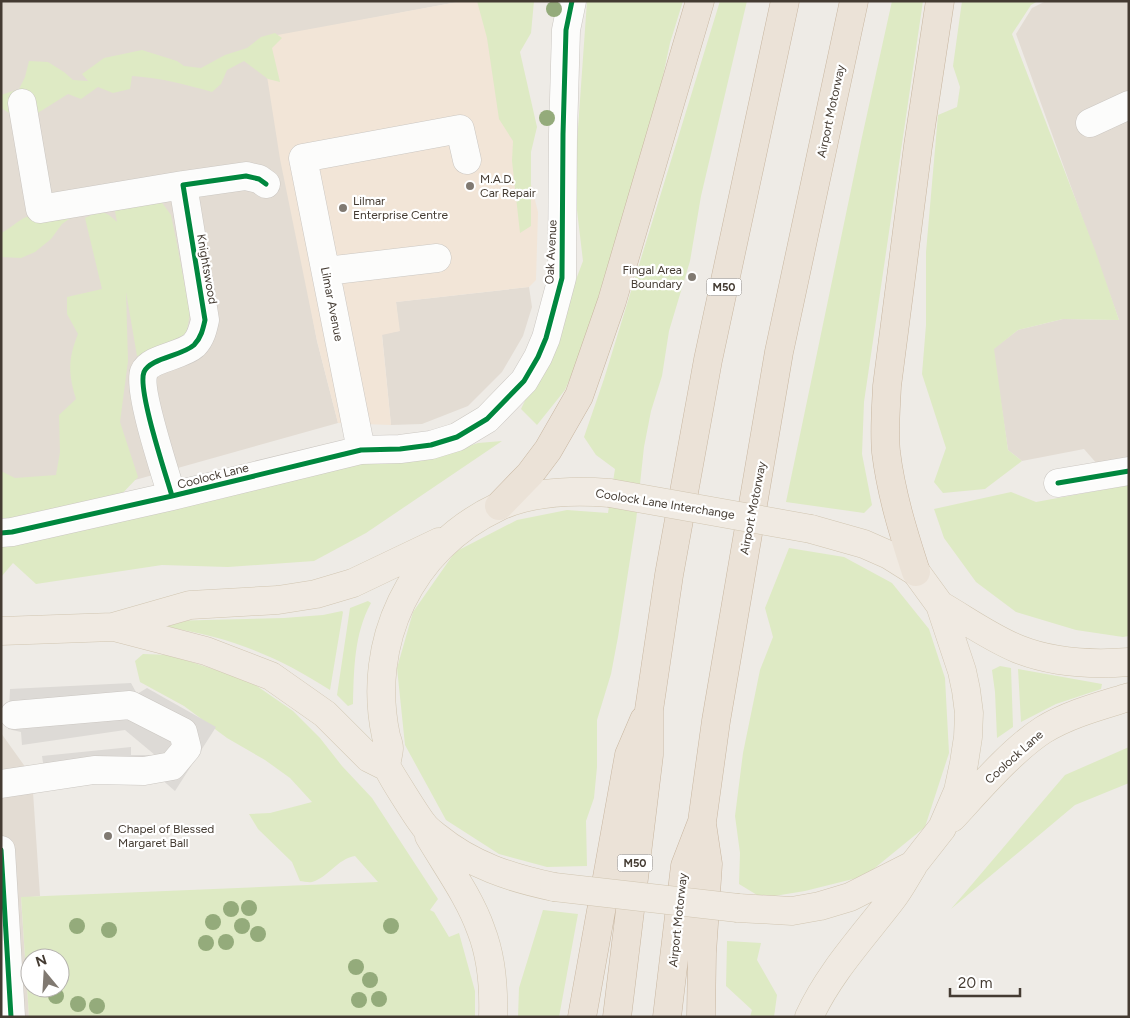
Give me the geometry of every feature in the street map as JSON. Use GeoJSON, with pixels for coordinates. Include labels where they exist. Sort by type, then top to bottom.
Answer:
{"type":"FeatureCollection","features":[{"type":"Feature","properties":{"kind":"highway"},"geometry":{"type":"LineString","coordinates":[[499,506],[530,474],[548,450],[579,396],[612,301],[700,1]]}},
{"type":"Feature","properties":{"kind":"highway","name":"M50"},"geometry":{"type":"LineString","coordinates":[[617,1017],[649,755],[649,710],[668,575],[708,360],[785,1]]}},
{"type":"Feature","properties":{"kind":"highway","name":"Airport Motorway"},"geometry":{"type":"LineString","coordinates":[[667,1017],[684,866],[702,822],[716,721],[779,352],[854,1]]}},
{"type":"Feature","properties":{"kind":"highway"},"geometry":{"type":"LineString","coordinates":[[916,572],[897,513],[886,451],[885,421],[887,386],[940,1]]}},
{"type":"Feature","properties":{"kind":"highway"},"geometry":{"type":"LineString","coordinates":[[582,1017],[629,755],[649,710]]}},
{"type":"Feature","properties":{"kind":"highway"},"geometry":{"type":"LineString","coordinates":[[701,1017],[702,953],[708,864],[702,822]]}},
{"type":"Feature","properties":{"kind":"main road","name":"Coolock Lane Interchange"},"geometry":{"type":"LineString","coordinates":[[580,491],[610,493],[811,529],[864,544],[889,555],[916,572],[940,605],[962,671],[969,713],[968,737],[958,791],[942,828],[913,865],[850,897],[820,906],[792,911],[738,908],[554,887],[534,883],[490,869],[447,845],[423,825],[387,767],[389,747],[383,716],[381,674],[391,629],[400,604],[412,582],[430,558],[454,535],[477,518],[499,506],[548,494],[580,491]]}},
{"type":"Feature","properties":{"kind":"main road"},"geometry":{"type":"LineString","coordinates":[[1,631],[112,627],[190,605],[278,600],[335,590],[380,571],[454,535]]}},
{"type":"Feature","properties":{"kind":"main road"},"geometry":{"type":"LineString","coordinates":[[940,605],[991,636],[1018,649],[1044,657],[1075,663],[1129,662]]}},
{"type":"Feature","properties":{"kind":"main road"},"geometry":{"type":"LineString","coordinates":[[112,627],[206,651],[271,676],[325,714],[370,758],[387,767]]}},
{"type":"Feature","properties":{"kind":"main road","name":"Coolock Lane"},"geometry":{"type":"LineString","coordinates":[[942,828],[995,773],[1026,743],[1043,730],[1082,712],[1129,697]]}},
{"type":"Feature","properties":{"kind":"main road"},"geometry":{"type":"LineString","coordinates":[[423,825],[475,915],[487,946],[491,968],[493,1017]]}},
{"type":"Feature","properties":{"kind":"main road"},"geometry":{"type":"LineString","coordinates":[[809,1017],[834,974],[893,898],[913,865]]}},
{"type":"Feature","properties":{"kind":"street","name":"Oak Avenue"},"geometry":{"type":"LineString","coordinates":[[431,445],[457,437],[487,418],[524,381],[538,357],[546,338],[562,278],[566,40],[572,1]]}},
{"type":"Feature","properties":{"kind":"street"},"geometry":{"type":"LineString","coordinates":[[22,103],[40,209],[246,176],[259,179],[266,184]]}},
{"type":"Feature","properties":{"kind":"street"},"geometry":{"type":"LineString","coordinates":[[1090,123],[1129,105]]}},
{"type":"Feature","properties":{"kind":"street","name":"Lilmar Avenue"},"geometry":{"type":"LineString","coordinates":[[361,450],[303,158],[460,129],[467,160]]}},
{"type":"Feature","properties":{"kind":"street","name":"Knightswood"},"geometry":{"type":"LineString","coordinates":[[172,496],[142,380],[144,371],[150,364],[183,352],[194,344],[202,334],[205,320],[183,185]]}},
{"type":"Feature","properties":{"kind":"street"},"geometry":{"type":"LineString","coordinates":[[326,271],[437,258]]}},
{"type":"Feature","properties":{"kind":"street","name":"Coolock Lane"},"geometry":{"type":"LineString","coordinates":[[1,533],[172,496],[361,450],[400,449],[431,445]]}},
{"type":"Feature","properties":{"kind":"street"},"geometry":{"type":"LineString","coordinates":[[1058,483],[1129,471]]}},
{"type":"Feature","properties":{"kind":"street"},"geometry":{"type":"LineString","coordinates":[[1,784],[94,770],[144,771],[172,766],[187,748],[183,732],[130,705],[14,715]]}},
{"type":"Feature","properties":{"kind":"street"},"geometry":{"type":"LineString","coordinates":[[1,850],[12,1017]]}},
{"type":"Feature","properties":{"kind":"shaded area"},"geometry":{"type":"Polygon","coordinates":[[[1,1],[463,1],[261,39],[317,341],[338,423],[135,480],[1,506],[1,1]]]}},
{"type":"Feature","properties":{"kind":"shaded area"},"geometry":{"type":"Polygon","coordinates":[[[463,1],[485,1],[538,212],[536,280],[529,287],[396,302],[400,331],[382,335],[391,425],[338,423],[317,341],[280,159],[261,38],[463,1]]]}},
{"type":"Feature","properties":{"kind":"shaded area"},"geometry":{"type":"Polygon","coordinates":[[[1046,1],[1129,1],[1129,459],[1098,465],[1084,449],[1022,461],[1008,450],[993,349],[1018,330],[1063,319],[1119,320],[1016,34],[1032,8],[1046,1]]]}},
{"type":"Feature","properties":{"kind":"shaded area"},"geometry":{"type":"Polygon","coordinates":[[[529,287],[532,307],[523,336],[502,372],[468,406],[422,424],[391,425],[382,334],[399,331],[396,302],[529,287]]]}},
{"type":"Feature","properties":{"kind":"shaded area"},"geometry":{"type":"Polygon","coordinates":[[[131,683],[137,694],[147,688],[216,727],[175,791],[160,778],[47,789],[42,756],[131,747],[131,755],[155,755],[125,730],[22,745],[21,732],[8,729],[10,689],[131,683]]]}},
{"type":"Feature","properties":{"kind":"shaded area"},"geometry":{"type":"Polygon","coordinates":[[[1,733],[26,768],[33,792],[40,896],[21,898],[24,948],[20,948],[20,998],[28,998],[29,1017],[1,1017],[1,733]]]}},
{"type":"Feature","properties":{"kind":"green space"},"geometry":{"type":"Polygon","coordinates":[[[477,1],[534,1],[531,33],[520,52],[537,127],[531,152],[531,226],[520,233],[512,161],[513,141],[499,119],[487,38],[477,1]]]}},
{"type":"Feature","properties":{"kind":"green space"},"geometry":{"type":"Polygon","coordinates":[[[587,1],[683,1],[670,43],[650,137],[598,311],[565,390],[537,425],[521,409],[551,346],[583,261],[574,185],[587,1]]]}},
{"type":"Feature","properties":{"kind":"green space"},"geometry":{"type":"Polygon","coordinates":[[[720,1],[747,1],[701,196],[690,261],[669,331],[662,376],[651,411],[644,447],[636,521],[618,637],[611,674],[597,720],[597,767],[594,798],[586,821],[587,866],[547,867],[499,854],[446,820],[405,745],[397,668],[413,612],[455,552],[517,520],[567,510],[608,513],[615,469],[596,455],[584,437],[604,379],[720,1]]]}},
{"type":"Feature","properties":{"kind":"green space"},"geometry":{"type":"Polygon","coordinates":[[[892,1],[923,1],[864,402],[862,454],[872,505],[864,513],[786,502],[892,1]]]}},
{"type":"Feature","properties":{"kind":"green space"},"geometry":{"type":"Polygon","coordinates":[[[962,1],[1038,1],[1031,5],[1012,34],[1095,250],[1119,320],[1063,319],[1018,330],[994,349],[1008,450],[1022,461],[985,489],[943,493],[934,482],[946,448],[922,374],[926,325],[926,252],[938,115],[957,107],[960,87],[953,66],[962,1]]]}},
{"type":"Feature","properties":{"kind":"green space"},"geometry":{"type":"Polygon","coordinates":[[[275,33],[282,38],[272,48],[280,82],[268,79],[244,61],[227,70],[221,84],[212,92],[153,78],[132,76],[130,89],[113,93],[98,87],[81,99],[68,94],[33,116],[16,117],[1,108],[1,95],[19,89],[25,77],[29,61],[48,62],[73,80],[88,81],[82,74],[104,58],[142,50],[177,61],[184,66],[201,68],[225,55],[247,48],[261,37],[275,33]]]}},
{"type":"Feature","properties":{"kind":"green space"},"geometry":{"type":"Polygon","coordinates":[[[160,200],[171,215],[190,314],[186,335],[160,349],[137,356],[126,292],[128,361],[120,422],[138,477],[117,499],[1,526],[1,471],[15,478],[56,475],[60,452],[59,415],[76,399],[70,366],[72,351],[78,334],[67,314],[67,297],[102,289],[85,218],[102,212],[117,222],[114,206],[160,200]]]}},
{"type":"Feature","properties":{"kind":"green space"},"geometry":{"type":"Polygon","coordinates":[[[79,212],[62,224],[51,239],[35,252],[21,258],[1,257],[1,233],[21,220],[36,215],[79,212]]]}},
{"type":"Feature","properties":{"kind":"green space"},"geometry":{"type":"Polygon","coordinates":[[[502,441],[366,533],[314,561],[228,567],[162,565],[36,584],[13,563],[1,577],[1,540],[161,507],[221,499],[342,454],[383,462],[429,459],[478,443],[502,441]]]}},
{"type":"Feature","properties":{"kind":"green space"},"geometry":{"type":"Polygon","coordinates":[[[1129,485],[1129,636],[1123,637],[1076,630],[1016,612],[976,582],[944,538],[934,509],[1011,492],[1036,502],[1129,485]]]}},
{"type":"Feature","properties":{"kind":"green space"},"geometry":{"type":"Polygon","coordinates":[[[789,548],[844,557],[892,583],[929,629],[945,678],[949,753],[925,827],[865,876],[805,891],[762,898],[739,884],[740,853],[735,816],[743,753],[760,670],[773,637],[765,608],[789,548]]]}},
{"type":"Feature","properties":{"kind":"green space"},"geometry":{"type":"Polygon","coordinates":[[[368,601],[371,603],[361,627],[356,652],[353,704],[348,706],[337,695],[350,608],[368,601]]]}},
{"type":"Feature","properties":{"kind":"green space"},"geometry":{"type":"Polygon","coordinates":[[[342,611],[330,690],[271,657],[251,649],[211,636],[166,627],[166,621],[284,618],[323,615],[342,611]]]}},
{"type":"Feature","properties":{"kind":"green space"},"geometry":{"type":"Polygon","coordinates":[[[143,654],[170,655],[254,684],[293,711],[320,738],[342,766],[372,798],[438,899],[430,910],[434,912],[449,937],[459,933],[475,991],[475,1017],[29,1017],[28,998],[70,998],[70,948],[24,948],[21,897],[378,882],[355,856],[343,861],[318,880],[311,882],[300,881],[292,862],[258,829],[249,814],[270,813],[312,802],[290,778],[265,760],[227,738],[184,706],[140,682],[135,661],[143,654]]]}},
{"type":"Feature","properties":{"kind":"green space"},"geometry":{"type":"Polygon","coordinates":[[[1000,666],[1011,668],[1013,727],[997,738],[992,670],[1000,666]]]}},
{"type":"Feature","properties":{"kind":"green space"},"geometry":{"type":"Polygon","coordinates":[[[1018,669],[1102,684],[1101,689],[1056,704],[1021,722],[1018,669]]]}},
{"type":"Feature","properties":{"kind":"green space"},"geometry":{"type":"Polygon","coordinates":[[[1129,747],[1129,783],[1075,805],[951,909],[1065,775],[1129,747]]]}},
{"type":"Feature","properties":{"kind":"green space"},"geometry":{"type":"Polygon","coordinates":[[[543,910],[578,914],[559,1017],[518,1017],[519,988],[543,910]]]}},
{"type":"Feature","properties":{"kind":"green space"},"geometry":{"type":"Polygon","coordinates":[[[727,941],[761,943],[757,960],[777,995],[774,1017],[750,1017],[752,1010],[726,986],[727,941]]]}},
{"type":"Feature","properties":{"kind":"cycle path"},"geometry":{"type":"LineString","coordinates":[[1,533],[172,496],[361,450],[400,449],[431,445],[457,437],[487,419],[524,381],[538,357],[546,338],[562,278],[566,30],[572,1]]}},
{"type":"Feature","properties":{"kind":"cycle path"},"geometry":{"type":"LineString","coordinates":[[172,496],[148,413],[143,381],[144,372],[147,367],[159,360],[189,349],[194,345],[200,336],[205,320],[183,185],[246,176],[259,179],[266,184]]}},
{"type":"Feature","properties":{"kind":"cycle path"},"geometry":{"type":"LineString","coordinates":[[1058,483],[1129,471]]}},
{"type":"Feature","properties":{"kind":"cycle path"},"geometry":{"type":"LineString","coordinates":[[1,850],[11,1017]]}},
{"type":"Feature","properties":{"kind":"place","name":"M.A.D. Car Repair"},"geometry":{"type":"Point","coordinates":[470,186]}},
{"type":"Feature","properties":{"kind":"place","name":"Lilmar Enterprise Centre"},"geometry":{"type":"Point","coordinates":[343,208]}},
{"type":"Feature","properties":{"kind":"place","name":"Fingal Area Boundary"},"geometry":{"type":"Point","coordinates":[692,277]}},
{"type":"Feature","properties":{"kind":"place","name":"Chapel of Blessed Margaret Ball"},"geometry":{"type":"Point","coordinates":[108,836]}}]}
